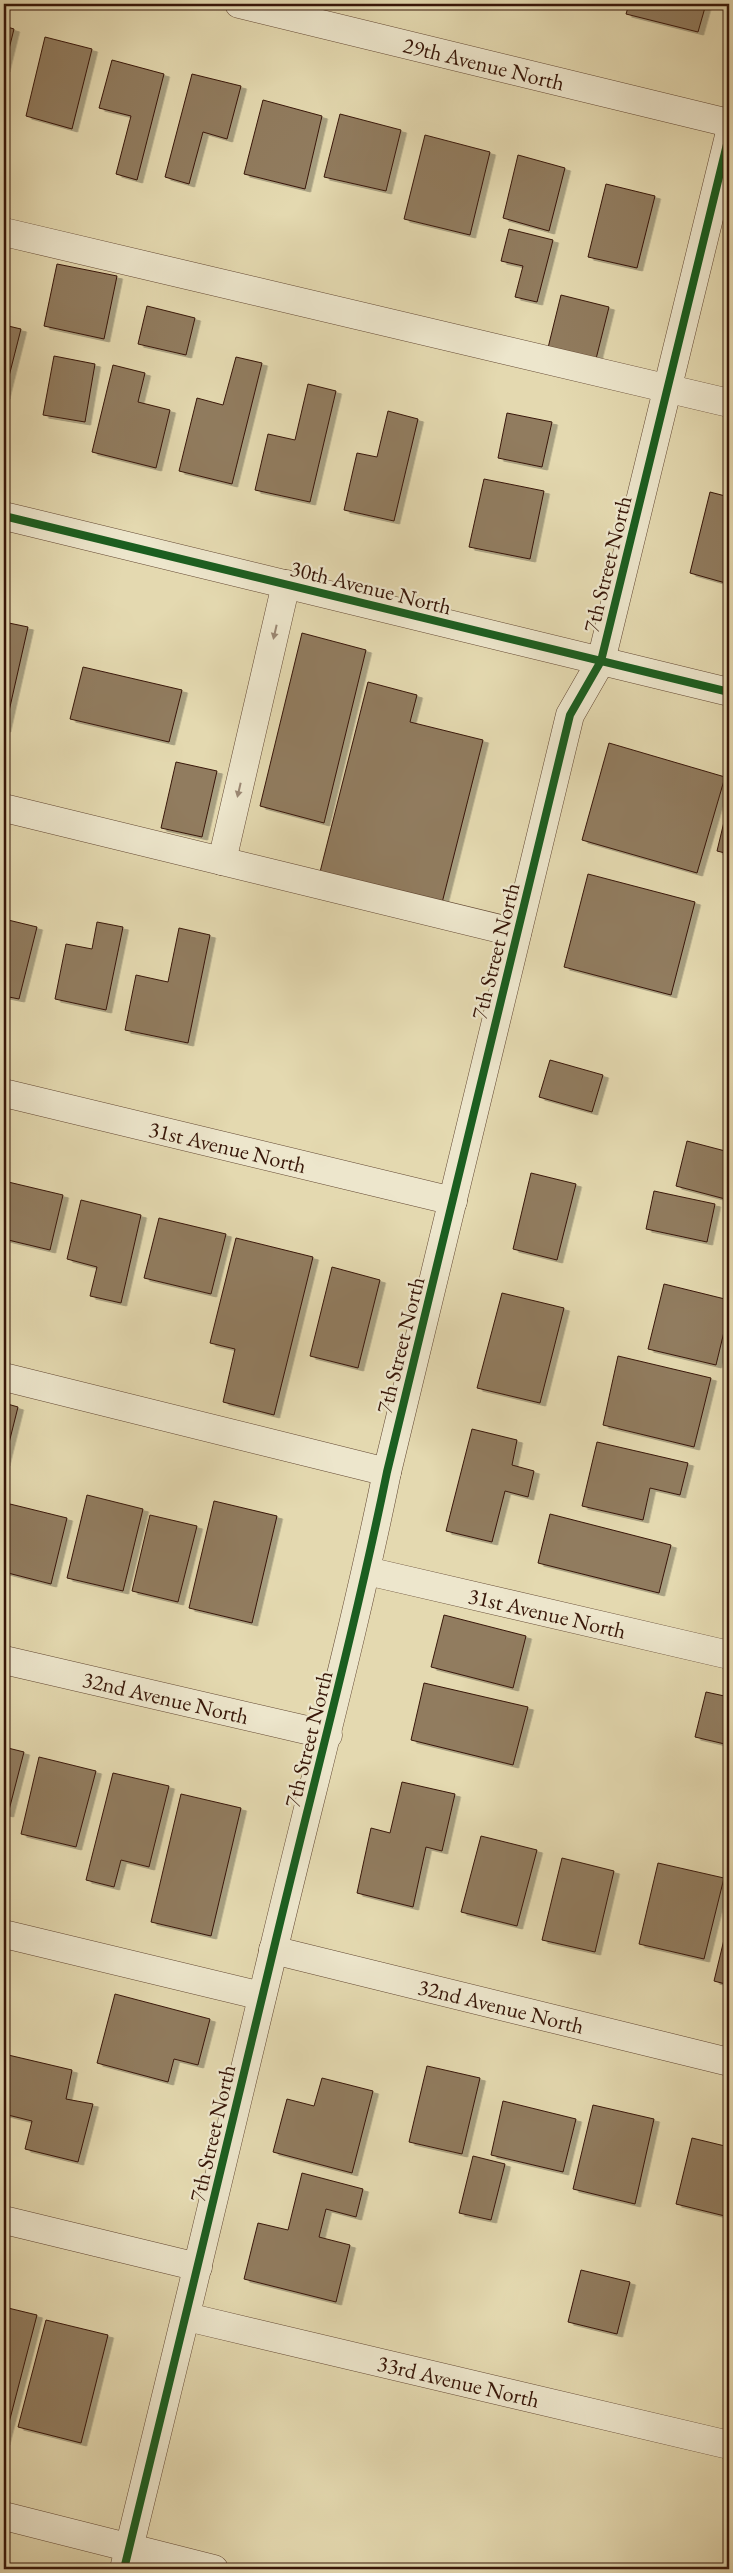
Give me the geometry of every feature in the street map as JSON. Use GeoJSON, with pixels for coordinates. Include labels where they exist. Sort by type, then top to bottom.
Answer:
{"type":"FeatureCollection","features":[{"type":"Feature","properties":{"kind":"street","name":"29th Avenue North"},"geometry":{"type":"LineString","coordinates":[[239,4],[729,123]]}},
{"type":"Feature","properties":{"kind":"street","name":"7th Street North"},"geometry":{"type":"LineString","coordinates":[[127,2558],[187,2317],[273,1950],[328,1735],[387,1472],[570,715],[601,661],[729,136]]}},
{"type":"Feature","properties":{"kind":"street"},"geometry":{"type":"LineString","coordinates":[[4,232],[729,403]]}},
{"type":"Feature","properties":{"kind":"street","name":"30th Avenue North"},"geometry":{"type":"LineString","coordinates":[[4,516],[729,692]]}},
{"type":"Feature","properties":{"kind":"street"},"geometry":{"type":"LineString","coordinates":[[222,861],[286,584]]}},
{"type":"Feature","properties":{"kind":"street"},"geometry":{"type":"LineString","coordinates":[[4,808],[517,933]]}},
{"type":"Feature","properties":{"kind":"street","name":"31st Avenue North"},"geometry":{"type":"LineString","coordinates":[[4,1093],[452,1201]]}},
{"type":"Feature","properties":{"kind":"street"},"geometry":{"type":"LineString","coordinates":[[4,1377],[387,1472]]}},
{"type":"Feature","properties":{"kind":"street","name":"31st Avenue North"},"geometry":{"type":"LineString","coordinates":[[366,1570],[729,1654]]}},
{"type":"Feature","properties":{"kind":"street","name":"32nd Avenue North"},"geometry":{"type":"LineString","coordinates":[[4,1660],[328,1735]]}},
{"type":"Feature","properties":{"kind":"street"},"geometry":{"type":"LineString","coordinates":[[4,1934],[262,1996]]}},
{"type":"Feature","properties":{"kind":"street","name":"32nd Avenue North"},"geometry":{"type":"LineString","coordinates":[[273,1950],[729,2062]]}},
{"type":"Feature","properties":{"kind":"street"},"geometry":{"type":"LineString","coordinates":[[4,2220],[198,2267]]}},
{"type":"Feature","properties":{"kind":"street","name":"33rd Avenue North"},"geometry":{"type":"LineString","coordinates":[[187,2317],[729,2445]]}},
{"type":"Feature","properties":{"kind":"street"},"geometry":{"type":"LineString","coordinates":[[4,2516],[127,2558],[214,2569]]}},
{"type":"Feature","properties":{"kind":"building"},"geometry":{"type":"Polygon","coordinates":[[[629,4],[706,4],[698,32],[626,14],[629,4]]]}},
{"type":"Feature","properties":{"kind":"building"},"geometry":{"type":"Polygon","coordinates":[[[4,26],[14,29],[4,69],[4,26]]]}},
{"type":"Feature","properties":{"kind":"building"},"geometry":{"type":"Polygon","coordinates":[[[45,37],[92,49],[72,129],[26,116],[45,37]]]}},
{"type":"Feature","properties":{"kind":"building"},"geometry":{"type":"Polygon","coordinates":[[[112,60],[164,74],[137,180],[116,174],[131,116],[99,108],[112,60]]]}},
{"type":"Feature","properties":{"kind":"building"},"geometry":{"type":"Polygon","coordinates":[[[192,74],[241,86],[227,139],[203,132],[189,184],[165,177],[192,74]]]}},
{"type":"Feature","properties":{"kind":"building"},"geometry":{"type":"Polygon","coordinates":[[[263,100],[322,116],[305,189],[244,174],[263,100]]]}},
{"type":"Feature","properties":{"kind":"building"},"geometry":{"type":"Polygon","coordinates":[[[340,114],[401,130],[386,191],[324,177],[340,114]]]}},
{"type":"Feature","properties":{"kind":"building"},"geometry":{"type":"Polygon","coordinates":[[[425,135],[490,152],[470,235],[404,219],[425,135]]]}},
{"type":"Feature","properties":{"kind":"building"},"geometry":{"type":"Polygon","coordinates":[[[518,155],[565,168],[549,231],[503,218],[518,155]]]}},
{"type":"Feature","properties":{"kind":"building"},"geometry":{"type":"Polygon","coordinates":[[[606,184],[655,196],[637,268],[588,257],[606,184]]]}},
{"type":"Feature","properties":{"kind":"building"},"geometry":{"type":"Polygon","coordinates":[[[509,229],[553,240],[537,302],[515,297],[523,266],[501,261],[509,229]]]}},
{"type":"Feature","properties":{"kind":"building"},"geometry":{"type":"Polygon","coordinates":[[[57,264],[117,276],[104,339],[44,326],[57,264]]]}},
{"type":"Feature","properties":{"kind":"building"},"geometry":{"type":"Polygon","coordinates":[[[561,295],[609,307],[594,367],[546,356],[561,295]]]}},
{"type":"Feature","properties":{"kind":"building"},"geometry":{"type":"Polygon","coordinates":[[[147,306],[195,318],[186,355],[138,344],[147,306]]]}},
{"type":"Feature","properties":{"kind":"building"},"geometry":{"type":"Polygon","coordinates":[[[4,325],[21,329],[4,396],[4,325]]]}},
{"type":"Feature","properties":{"kind":"building"},"geometry":{"type":"Polygon","coordinates":[[[54,356],[95,364],[85,422],[43,415],[54,356]]]}},
{"type":"Feature","properties":{"kind":"building"},"geometry":{"type":"Polygon","coordinates":[[[236,357],[262,363],[232,484],[179,471],[197,398],[223,405],[236,357]]]}},
{"type":"Feature","properties":{"kind":"building"},"geometry":{"type":"Polygon","coordinates":[[[113,365],[145,373],[138,402],[170,410],[156,468],[92,452],[113,365]]]}},
{"type":"Feature","properties":{"kind":"building"},"geometry":{"type":"Polygon","coordinates":[[[308,384],[336,391],[310,502],[255,490],[268,434],[295,440],[308,384]]]}},
{"type":"Feature","properties":{"kind":"building"},"geometry":{"type":"Polygon","coordinates":[[[388,411],[418,419],[394,521],[344,510],[357,453],[377,457],[388,411]]]}},
{"type":"Feature","properties":{"kind":"building"},"geometry":{"type":"Polygon","coordinates":[[[507,413],[552,422],[542,467],[498,458],[507,413]]]}},
{"type":"Feature","properties":{"kind":"building"},"geometry":{"type":"Polygon","coordinates":[[[484,479],[544,491],[530,559],[469,547],[484,479]]]}},
{"type":"Feature","properties":{"kind":"building"},"geometry":{"type":"Polygon","coordinates":[[[710,492],[729,497],[729,584],[690,573],[710,492]]]}},
{"type":"Feature","properties":{"kind":"building"},"geometry":{"type":"Polygon","coordinates":[[[4,622],[28,627],[5,729],[4,729],[4,622]]]}},
{"type":"Feature","properties":{"kind":"building"},"geometry":{"type":"Polygon","coordinates":[[[302,633],[366,650],[324,823],[260,806],[302,633]]]}},
{"type":"Feature","properties":{"kind":"building"},"geometry":{"type":"Polygon","coordinates":[[[83,667],[182,690],[169,742],[70,719],[83,667]]]}},
{"type":"Feature","properties":{"kind":"building"},"geometry":{"type":"Polygon","coordinates":[[[368,682],[417,695],[410,722],[483,740],[442,903],[320,872],[368,682]]]}},
{"type":"Feature","properties":{"kind":"building"},"geometry":{"type":"Polygon","coordinates":[[[609,743],[725,777],[697,873],[582,840],[609,743]]]}},
{"type":"Feature","properties":{"kind":"building"},"geometry":{"type":"Polygon","coordinates":[[[176,762],[217,771],[202,837],[161,828],[176,762]]]}},
{"type":"Feature","properties":{"kind":"building"},"geometry":{"type":"Polygon","coordinates":[[[729,801],[729,854],[717,851],[729,801]]]}},
{"type":"Feature","properties":{"kind":"building"},"geometry":{"type":"Polygon","coordinates":[[[588,874],[695,902],[671,995],[564,967],[588,874]]]}},
{"type":"Feature","properties":{"kind":"building"},"geometry":{"type":"Polygon","coordinates":[[[4,919],[37,927],[19,999],[4,996],[4,919]]]}},
{"type":"Feature","properties":{"kind":"building"},"geometry":{"type":"Polygon","coordinates":[[[97,922],[123,927],[106,1010],[55,999],[66,944],[92,949],[97,922]]]}},
{"type":"Feature","properties":{"kind":"building"},"geometry":{"type":"Polygon","coordinates":[[[179,928],[210,935],[188,1043],[125,1030],[136,975],[168,982],[179,928]]]}},
{"type":"Feature","properties":{"kind":"building"},"geometry":{"type":"Polygon","coordinates":[[[550,1060],[603,1075],[592,1112],[539,1097],[550,1060]]]}},
{"type":"Feature","properties":{"kind":"building"},"geometry":{"type":"Polygon","coordinates":[[[687,1141],[729,1152],[729,1200],[676,1186],[687,1141]]]}},
{"type":"Feature","properties":{"kind":"building"},"geometry":{"type":"Polygon","coordinates":[[[531,1173],[576,1184],[557,1260],[513,1249],[531,1173]]]}},
{"type":"Feature","properties":{"kind":"building"},"geometry":{"type":"Polygon","coordinates":[[[4,1181],[63,1195],[50,1250],[4,1239],[4,1181]]]}},
{"type":"Feature","properties":{"kind":"building"},"geometry":{"type":"Polygon","coordinates":[[[654,1191],[715,1204],[707,1242],[646,1229],[654,1191]]]}},
{"type":"Feature","properties":{"kind":"building"},"geometry":{"type":"Polygon","coordinates":[[[81,1200],[141,1215],[121,1303],[90,1296],[97,1267],[67,1259],[81,1200]]]}},
{"type":"Feature","properties":{"kind":"building"},"geometry":{"type":"Polygon","coordinates":[[[159,1218],[226,1234],[211,1294],[144,1278],[159,1218]]]}},
{"type":"Feature","properties":{"kind":"building"},"geometry":{"type":"Polygon","coordinates":[[[236,1238],[313,1257],[274,1415],[223,1402],[235,1349],[210,1343],[236,1238]]]}},
{"type":"Feature","properties":{"kind":"building"},"geometry":{"type":"Polygon","coordinates":[[[332,1267],[380,1280],[358,1368],[310,1356],[332,1267]]]}},
{"type":"Feature","properties":{"kind":"building"},"geometry":{"type":"Polygon","coordinates":[[[664,1284],[729,1300],[729,1311],[716,1365],[648,1349],[664,1284]]]}},
{"type":"Feature","properties":{"kind":"building"},"geometry":{"type":"Polygon","coordinates":[[[502,1293],[564,1308],[540,1403],[477,1388],[502,1293]]]}},
{"type":"Feature","properties":{"kind":"building"},"geometry":{"type":"Polygon","coordinates":[[[618,1356],[711,1378],[694,1447],[603,1425],[618,1356]]]}},
{"type":"Feature","properties":{"kind":"building"},"geometry":{"type":"Polygon","coordinates":[[[4,1403],[18,1407],[4,1463],[4,1403]]]}},
{"type":"Feature","properties":{"kind":"building"},"geometry":{"type":"Polygon","coordinates":[[[472,1429],[517,1440],[512,1465],[534,1471],[528,1497],[505,1491],[492,1542],[446,1531],[472,1429]]]}},
{"type":"Feature","properties":{"kind":"building"},"geometry":{"type":"Polygon","coordinates":[[[597,1442],[688,1463],[680,1495],[650,1488],[643,1520],[582,1506],[597,1442]]]}},
{"type":"Feature","properties":{"kind":"building"},"geometry":{"type":"Polygon","coordinates":[[[87,1495],[143,1509],[123,1591],[67,1578],[87,1495]]]}},
{"type":"Feature","properties":{"kind":"building"},"geometry":{"type":"Polygon","coordinates":[[[214,1501],[277,1516],[252,1623],[189,1608],[214,1501]]]}},
{"type":"Feature","properties":{"kind":"building"},"geometry":{"type":"Polygon","coordinates":[[[10,1504],[67,1518],[51,1584],[4,1572],[4,1528],[10,1504]]]}},
{"type":"Feature","properties":{"kind":"building"},"geometry":{"type":"Polygon","coordinates":[[[550,1514],[671,1545],[659,1593],[538,1563],[550,1514]]]}},
{"type":"Feature","properties":{"kind":"building"},"geometry":{"type":"Polygon","coordinates":[[[150,1515],[197,1526],[178,1602],[132,1591],[150,1515]]]}},
{"type":"Feature","properties":{"kind":"building"},"geometry":{"type":"Polygon","coordinates":[[[444,1615],[526,1636],[513,1688],[431,1667],[444,1615]]]}},
{"type":"Feature","properties":{"kind":"building"},"geometry":{"type":"Polygon","coordinates":[[[424,1683],[528,1707],[513,1765],[411,1740],[424,1683]]]}},
{"type":"Feature","properties":{"kind":"building"},"geometry":{"type":"Polygon","coordinates":[[[706,1692],[729,1697],[729,1745],[695,1737],[706,1692]]]}},
{"type":"Feature","properties":{"kind":"building"},"geometry":{"type":"Polygon","coordinates":[[[4,1747],[24,1752],[8,1814],[4,1813],[4,1747]]]}},
{"type":"Feature","properties":{"kind":"building"},"geometry":{"type":"Polygon","coordinates":[[[39,1757],[96,1771],[76,1847],[21,1834],[39,1757]]]}},
{"type":"Feature","properties":{"kind":"building"},"geometry":{"type":"Polygon","coordinates":[[[113,1773],[169,1786],[149,1867],[121,1860],[114,1887],[86,1880],[113,1773]]]}},
{"type":"Feature","properties":{"kind":"building"},"geometry":{"type":"Polygon","coordinates":[[[402,1782],[455,1794],[442,1851],[426,1847],[413,1907],[357,1893],[371,1828],[390,1833],[402,1782]]]}},
{"type":"Feature","properties":{"kind":"building"},"geometry":{"type":"Polygon","coordinates":[[[181,1794],[241,1808],[211,1936],[151,1922],[181,1794]]]}},
{"type":"Feature","properties":{"kind":"building"},"geometry":{"type":"Polygon","coordinates":[[[481,1836],[537,1850],[517,1926],[461,1912],[481,1836]]]}},
{"type":"Feature","properties":{"kind":"building"},"geometry":{"type":"Polygon","coordinates":[[[562,1858],[614,1871],[595,1952],[542,1940],[562,1858]]]}},
{"type":"Feature","properties":{"kind":"building"},"geometry":{"type":"Polygon","coordinates":[[[658,1863],[724,1878],[704,1959],[639,1944],[658,1863]]]}},
{"type":"Feature","properties":{"kind":"building"},"geometry":{"type":"Polygon","coordinates":[[[729,1919],[729,1985],[714,1981],[729,1919]]]}},
{"type":"Feature","properties":{"kind":"building"},"geometry":{"type":"Polygon","coordinates":[[[115,1994],[210,2019],[198,2065],[174,2059],[168,2082],[97,2063],[115,1994]]]}},
{"type":"Feature","properties":{"kind":"building"},"geometry":{"type":"Polygon","coordinates":[[[4,2054],[72,2070],[66,2099],[93,2104],[78,2162],[25,2149],[32,2121],[4,2114],[4,2054]]]}},
{"type":"Feature","properties":{"kind":"building"},"geometry":{"type":"Polygon","coordinates":[[[427,2066],[480,2078],[462,2154],[409,2142],[427,2066]]]}},
{"type":"Feature","properties":{"kind":"building"},"geometry":{"type":"Polygon","coordinates":[[[322,2078],[373,2091],[352,2173],[273,2152],[287,2099],[314,2106],[322,2078]]]}},
{"type":"Feature","properties":{"kind":"building"},"geometry":{"type":"Polygon","coordinates":[[[503,2101],[576,2119],[563,2172],[491,2155],[503,2101]]]}},
{"type":"Feature","properties":{"kind":"building"},"geometry":{"type":"Polygon","coordinates":[[[593,2105],[654,2119],[635,2204],[573,2189],[593,2105]]]}},
{"type":"Feature","properties":{"kind":"building"},"geometry":{"type":"Polygon","coordinates":[[[692,2138],[729,2147],[729,2217],[676,2204],[692,2138]]]}},
{"type":"Feature","properties":{"kind":"building"},"geometry":{"type":"Polygon","coordinates":[[[473,2156],[505,2164],[491,2220],[459,2213],[473,2156]]]}},
{"type":"Feature","properties":{"kind":"building"},"geometry":{"type":"Polygon","coordinates":[[[302,2173],[363,2189],[356,2217],[326,2209],[319,2237],[350,2245],[336,2302],[244,2279],[258,2223],[288,2230],[302,2173]]]}},
{"type":"Feature","properties":{"kind":"building"},"geometry":{"type":"Polygon","coordinates":[[[581,2270],[630,2282],[617,2334],[568,2322],[581,2270]]]}},
{"type":"Feature","properties":{"kind":"building"},"geometry":{"type":"Polygon","coordinates":[[[4,2307],[37,2315],[4,2442],[4,2307]]]}},
{"type":"Feature","properties":{"kind":"building"},"geometry":{"type":"Polygon","coordinates":[[[46,2320],[108,2335],[81,2443],[18,2427],[46,2320]]]}},
{"type":"Feature","properties":{"kind":"cycle path"},"geometry":{"type":"LineString","coordinates":[[124,2569],[570,715],[601,661],[729,136]]}},
{"type":"Feature","properties":{"kind":"cycle path"},"geometry":{"type":"LineString","coordinates":[[4,516],[729,692]]}}]}
